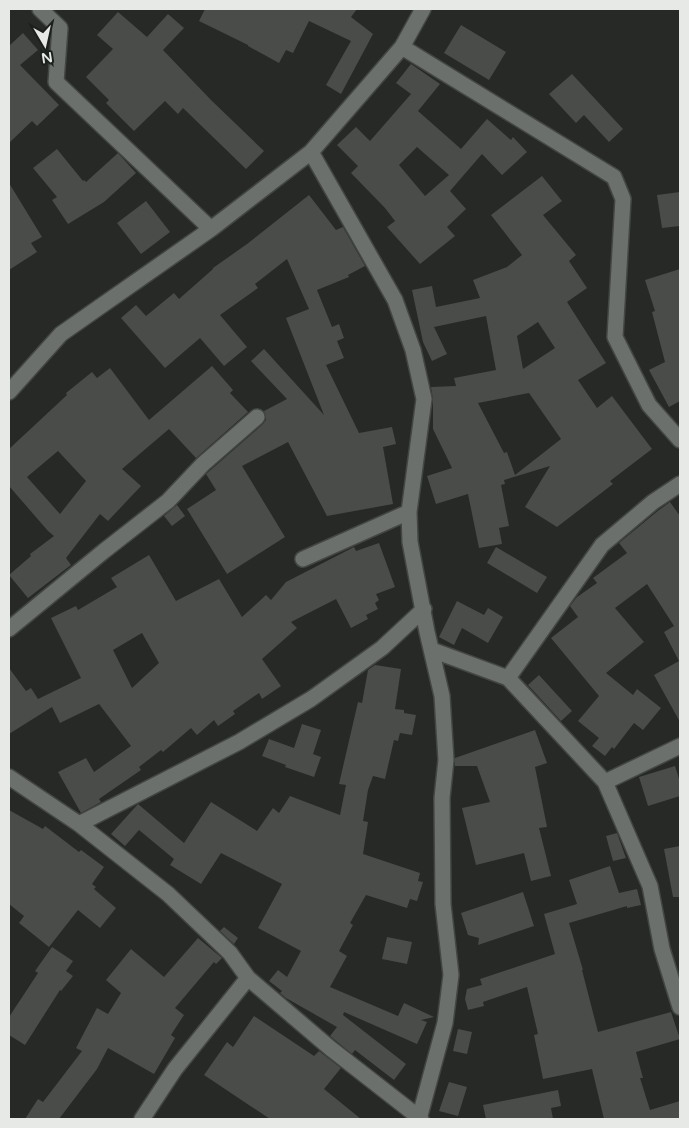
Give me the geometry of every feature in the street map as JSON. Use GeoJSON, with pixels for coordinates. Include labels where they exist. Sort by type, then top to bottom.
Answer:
{"type":"FeatureCollection","features":[{"type":"Feature","properties":{"kind":"street"},"geometry":{"type":"LineString","coordinates":[[40,9],[60,28],[56,82],[211,230]]}},
{"type":"Feature","properties":{"kind":"street"},"geometry":{"type":"LineString","coordinates":[[9,392],[61,334],[211,230],[311,152],[402,46],[423,9]]}},
{"type":"Feature","properties":{"kind":"street"},"geometry":{"type":"LineString","coordinates":[[402,46],[614,177],[623,199],[615,337],[649,405],[680,440]]}},
{"type":"Feature","properties":{"kind":"street"},"geometry":{"type":"LineString","coordinates":[[9,777],[78,824],[168,894],[230,953],[248,978],[330,1048],[420,1119],[444,1023],[451,975],[443,904],[442,798],[446,760],[442,696],[427,632],[410,542],[409,512],[424,399],[412,350],[395,300],[311,152]]}},
{"type":"Feature","properties":{"kind":"street"},"geometry":{"type":"LineString","coordinates":[[9,629],[168,501],[203,464],[257,418]]}},
{"type":"Feature","properties":{"kind":"street"},"geometry":{"type":"LineString","coordinates":[[508,678],[602,544],[653,502],[680,484]]}},
{"type":"Feature","properties":{"kind":"street"},"geometry":{"type":"LineString","coordinates":[[303,559],[409,512]]}},
{"type":"Feature","properties":{"kind":"street"},"geometry":{"type":"LineString","coordinates":[[78,824],[239,742],[311,699],[382,648],[424,609]]}},
{"type":"Feature","properties":{"kind":"street"},"geometry":{"type":"LineString","coordinates":[[432,650],[508,678],[605,782],[650,886],[662,949],[680,1007]]}},
{"type":"Feature","properties":{"kind":"street"},"geometry":{"type":"LineString","coordinates":[[605,782],[680,746]]}},
{"type":"Feature","properties":{"kind":"street"},"geometry":{"type":"LineString","coordinates":[[142,1119],[175,1069],[248,978]]}},
{"type":"Feature","properties":{"kind":"building"},"geometry":{"type":"Polygon","coordinates":[[[205,9],[357,9],[351,17],[373,34],[341,94],[326,85],[351,41],[309,21],[293,53],[286,50],[279,63],[248,45],[199,21],[205,9]]]}},
{"type":"Feature","properties":{"kind":"building"},"geometry":{"type":"Polygon","coordinates":[[[118,12],[147,37],[168,14],[184,28],[163,50],[264,151],[246,169],[183,108],[178,114],[165,101],[134,131],[106,103],[109,100],[86,77],[113,49],[97,35],[118,12]]]}},
{"type":"Feature","properties":{"kind":"building"},"geometry":{"type":"Polygon","coordinates":[[[461,25],[506,52],[489,80],[444,53],[461,25]]]}},
{"type":"Feature","properties":{"kind":"building"},"geometry":{"type":"Polygon","coordinates":[[[23,33],[38,50],[20,65],[59,105],[37,126],[32,121],[9,143],[9,46],[23,33]]]}},
{"type":"Feature","properties":{"kind":"building"},"geometry":{"type":"Polygon","coordinates":[[[411,64],[440,84],[418,111],[461,149],[487,119],[511,140],[513,137],[527,152],[502,175],[482,154],[450,191],[466,209],[447,227],[455,236],[420,264],[387,227],[395,221],[351,173],[358,166],[337,145],[356,127],[370,141],[411,94],[396,83],[411,64]],[[417,147],[399,165],[425,196],[449,175],[417,147]]]}},
{"type":"Feature","properties":{"kind":"building"},"geometry":{"type":"Polygon","coordinates":[[[572,74],[623,129],[609,142],[584,115],[576,123],[549,94],[572,74]]]}},
{"type":"Feature","properties":{"kind":"building"},"geometry":{"type":"Polygon","coordinates":[[[57,149],[83,181],[86,182],[118,153],[136,173],[104,202],[68,224],[52,200],[57,197],[33,168],[57,149]]]}},
{"type":"Feature","properties":{"kind":"building"},"geometry":{"type":"Polygon","coordinates":[[[542,176],[562,201],[543,215],[576,255],[569,261],[587,288],[567,302],[606,363],[578,380],[597,408],[612,396],[652,449],[610,481],[613,484],[557,527],[525,507],[550,466],[504,480],[505,484],[501,485],[509,526],[499,528],[502,544],[479,548],[468,494],[436,504],[427,476],[452,468],[433,429],[431,387],[456,386],[454,378],[496,370],[486,316],[434,327],[447,354],[432,361],[423,342],[412,290],[432,286],[436,307],[480,298],[473,280],[507,267],[522,255],[491,215],[542,176]],[[538,322],[517,336],[523,369],[555,348],[538,322]],[[529,393],[478,403],[504,453],[507,452],[515,475],[561,439],[529,393]]]}},
{"type":"Feature","properties":{"kind":"building"},"geometry":{"type":"Polygon","coordinates":[[[9,183],[42,237],[31,243],[37,252],[9,270],[9,183]]]}},
{"type":"Feature","properties":{"kind":"building"},"geometry":{"type":"Polygon","coordinates":[[[680,192],[680,226],[662,228],[657,195],[680,192]]]}},
{"type":"Feature","properties":{"kind":"building"},"geometry":{"type":"Polygon","coordinates":[[[309,195],[336,230],[343,227],[365,266],[348,275],[349,277],[317,290],[332,327],[339,324],[344,338],[337,341],[344,358],[326,365],[359,433],[392,427],[396,444],[383,447],[393,504],[327,516],[288,442],[242,466],[285,537],[227,574],[187,509],[216,490],[206,474],[263,424],[266,420],[264,411],[287,399],[251,361],[264,349],[324,415],[286,318],[309,309],[287,259],[255,284],[258,288],[220,315],[247,347],[224,366],[200,338],[165,368],[121,318],[136,305],[146,316],[174,293],[179,299],[213,268],[309,195]]]}},
{"type":"Feature","properties":{"kind":"building"},"geometry":{"type":"Polygon","coordinates":[[[146,201],[170,232],[141,254],[117,223],[146,201]]]}},
{"type":"Feature","properties":{"kind":"building"},"geometry":{"type":"Polygon","coordinates":[[[680,269],[680,401],[669,407],[649,370],[665,362],[652,312],[655,311],[645,280],[680,269]]]}},
{"type":"Feature","properties":{"kind":"building"},"geometry":{"type":"Polygon","coordinates":[[[212,366],[233,390],[230,393],[248,412],[196,458],[169,429],[122,469],[141,486],[108,521],[100,514],[66,558],[71,565],[28,598],[9,575],[31,556],[30,554],[54,536],[9,486],[9,449],[67,395],[66,393],[92,372],[97,378],[110,368],[149,420],[212,366]],[[58,451],[27,477],[60,514],[86,481],[58,451]]]}},
{"type":"Feature","properties":{"kind":"building"},"geometry":{"type":"Polygon","coordinates":[[[670,502],[680,516],[680,722],[654,675],[679,661],[664,632],[674,626],[647,584],[615,608],[644,642],[606,673],[633,695],[637,689],[661,708],[643,730],[634,723],[614,749],[612,747],[605,756],[592,746],[599,738],[578,721],[599,696],[551,638],[578,617],[570,606],[577,597],[597,583],[593,578],[627,553],[619,543],[670,502]]]}},
{"type":"Feature","properties":{"kind":"building"},"geometry":{"type":"Polygon","coordinates":[[[177,505],[185,516],[172,526],[164,516],[177,505]]]}},
{"type":"Feature","properties":{"kind":"building"},"geometry":{"type":"Polygon","coordinates":[[[379,543],[395,587],[376,594],[379,600],[375,603],[378,609],[366,615],[368,619],[351,628],[336,599],[291,622],[297,628],[262,659],[281,686],[262,699],[259,693],[233,711],[235,714],[218,726],[214,720],[197,735],[191,728],[163,752],[161,750],[139,767],[141,770],[99,799],[101,802],[81,813],[58,772],[86,758],[94,772],[131,746],[99,704],[60,723],[52,707],[9,734],[9,668],[26,691],[31,688],[38,699],[81,678],[51,618],[76,606],[78,610],[117,587],[111,578],[149,555],[176,601],[219,579],[242,617],[266,595],[271,600],[286,582],[354,547],[356,551],[379,543]],[[142,633],[113,650],[132,688],[159,663],[142,633]]]}},
{"type":"Feature","properties":{"kind":"building"},"geometry":{"type":"Polygon","coordinates":[[[496,547],[547,577],[537,593],[487,563],[496,547]]]}},
{"type":"Feature","properties":{"kind":"building"},"geometry":{"type":"Polygon","coordinates":[[[457,601],[484,615],[488,608],[503,617],[488,643],[462,628],[454,645],[439,637],[457,601]]]}},
{"type":"Feature","properties":{"kind":"building"},"geometry":{"type":"Polygon","coordinates":[[[375,665],[401,669],[395,709],[404,710],[404,713],[416,715],[412,735],[400,733],[398,741],[394,740],[385,779],[373,776],[368,790],[363,821],[368,822],[363,854],[420,873],[418,881],[423,882],[417,901],[410,899],[407,908],[366,895],[350,923],[353,925],[339,951],[347,956],[330,987],[398,1016],[404,1003],[434,1017],[421,1020],[427,1022],[417,1044],[344,1012],[343,1015],[406,1064],[394,1080],[355,1050],[352,1054],[330,1036],[337,1027],[286,998],[280,993],[282,991],[269,981],[278,970],[287,977],[301,951],[258,928],[282,884],[221,853],[201,884],[170,865],[174,859],[139,830],[125,846],[111,834],[138,804],[184,843],[211,802],[257,831],[273,808],[279,813],[290,796],[340,815],[346,785],[339,784],[358,702],[362,703],[368,670],[375,665]]]}},
{"type":"Feature","properties":{"kind":"building"},"geometry":{"type":"Polygon","coordinates":[[[539,675],[572,711],[561,721],[528,685],[539,675]]]}},
{"type":"Feature","properties":{"kind":"building"},"geometry":{"type":"Polygon","coordinates":[[[302,724],[321,730],[313,754],[321,757],[314,777],[285,767],[286,765],[262,756],[269,739],[294,748],[302,724]]]}},
{"type":"Feature","properties":{"kind":"building"},"geometry":{"type":"Polygon","coordinates":[[[535,730],[547,763],[535,767],[547,827],[539,828],[551,876],[531,881],[524,853],[476,865],[462,808],[490,802],[477,766],[455,766],[455,758],[535,730]]]}},
{"type":"Feature","properties":{"kind":"building"},"geometry":{"type":"Polygon","coordinates":[[[675,766],[680,782],[680,796],[648,806],[639,777],[675,766]]]}},
{"type":"Feature","properties":{"kind":"building"},"geometry":{"type":"Polygon","coordinates":[[[9,810],[43,829],[45,826],[79,852],[81,850],[104,867],[92,884],[96,887],[94,889],[116,908],[100,928],[78,910],[49,947],[19,923],[24,916],[9,904],[9,810]]]}},
{"type":"Feature","properties":{"kind":"building"},"geometry":{"type":"Polygon","coordinates":[[[617,833],[626,858],[613,861],[606,836],[617,833]]]}},
{"type":"Feature","properties":{"kind":"building"},"geometry":{"type":"Polygon","coordinates":[[[680,846],[680,897],[673,897],[664,849],[680,846]]]}},
{"type":"Feature","properties":{"kind":"building"},"geometry":{"type":"Polygon","coordinates":[[[610,866],[619,893],[637,889],[641,905],[627,908],[627,906],[569,923],[598,1032],[671,1012],[680,1039],[636,1052],[643,1078],[640,1078],[650,1110],[680,1101],[680,1119],[604,1119],[592,1069],[543,1079],[534,1035],[538,1034],[527,987],[483,1002],[484,1006],[468,1010],[465,999],[467,989],[482,985],[480,979],[555,954],[544,914],[577,904],[569,880],[610,866]]]}},
{"type":"Feature","properties":{"kind":"building"},"geometry":{"type":"Polygon","coordinates":[[[523,892],[534,926],[478,945],[479,938],[468,935],[461,913],[523,892]]]}},
{"type":"Feature","properties":{"kind":"building"},"geometry":{"type":"Polygon","coordinates":[[[224,927],[238,938],[234,944],[220,931],[224,927]]]}},
{"type":"Feature","properties":{"kind":"building"},"geometry":{"type":"Polygon","coordinates":[[[387,937],[412,942],[407,964],[382,959],[387,937]]]}},
{"type":"Feature","properties":{"kind":"building"},"geometry":{"type":"Polygon","coordinates":[[[198,938],[222,958],[216,964],[214,962],[175,1008],[184,1015],[171,1035],[175,1038],[154,1074],[108,1048],[97,1069],[59,1119],[25,1119],[38,1099],[43,1102],[82,1051],[76,1048],[97,1008],[108,1014],[121,993],[106,980],[131,949],[164,977],[198,938]]]}},
{"type":"Feature","properties":{"kind":"building"},"geometry":{"type":"Polygon","coordinates":[[[52,947],[73,961],[66,971],[73,976],[60,990],[25,1045],[9,1035],[9,1017],[38,973],[35,971],[52,947]]]}},
{"type":"Feature","properties":{"kind":"building"},"geometry":{"type":"Polygon","coordinates":[[[254,1016],[314,1056],[319,1051],[341,1068],[324,1089],[361,1119],[270,1119],[204,1075],[227,1042],[233,1047],[254,1016]]]}},
{"type":"Feature","properties":{"kind":"building"},"geometry":{"type":"Polygon","coordinates":[[[458,1029],[472,1032],[467,1054],[453,1051],[458,1029]]]}},
{"type":"Feature","properties":{"kind":"building"},"geometry":{"type":"Polygon","coordinates":[[[449,1082],[467,1087],[458,1116],[439,1111],[449,1082]]]}},
{"type":"Feature","properties":{"kind":"building"},"geometry":{"type":"Polygon","coordinates":[[[558,1090],[561,1106],[551,1108],[553,1119],[486,1119],[483,1105],[558,1090]]]}}]}
